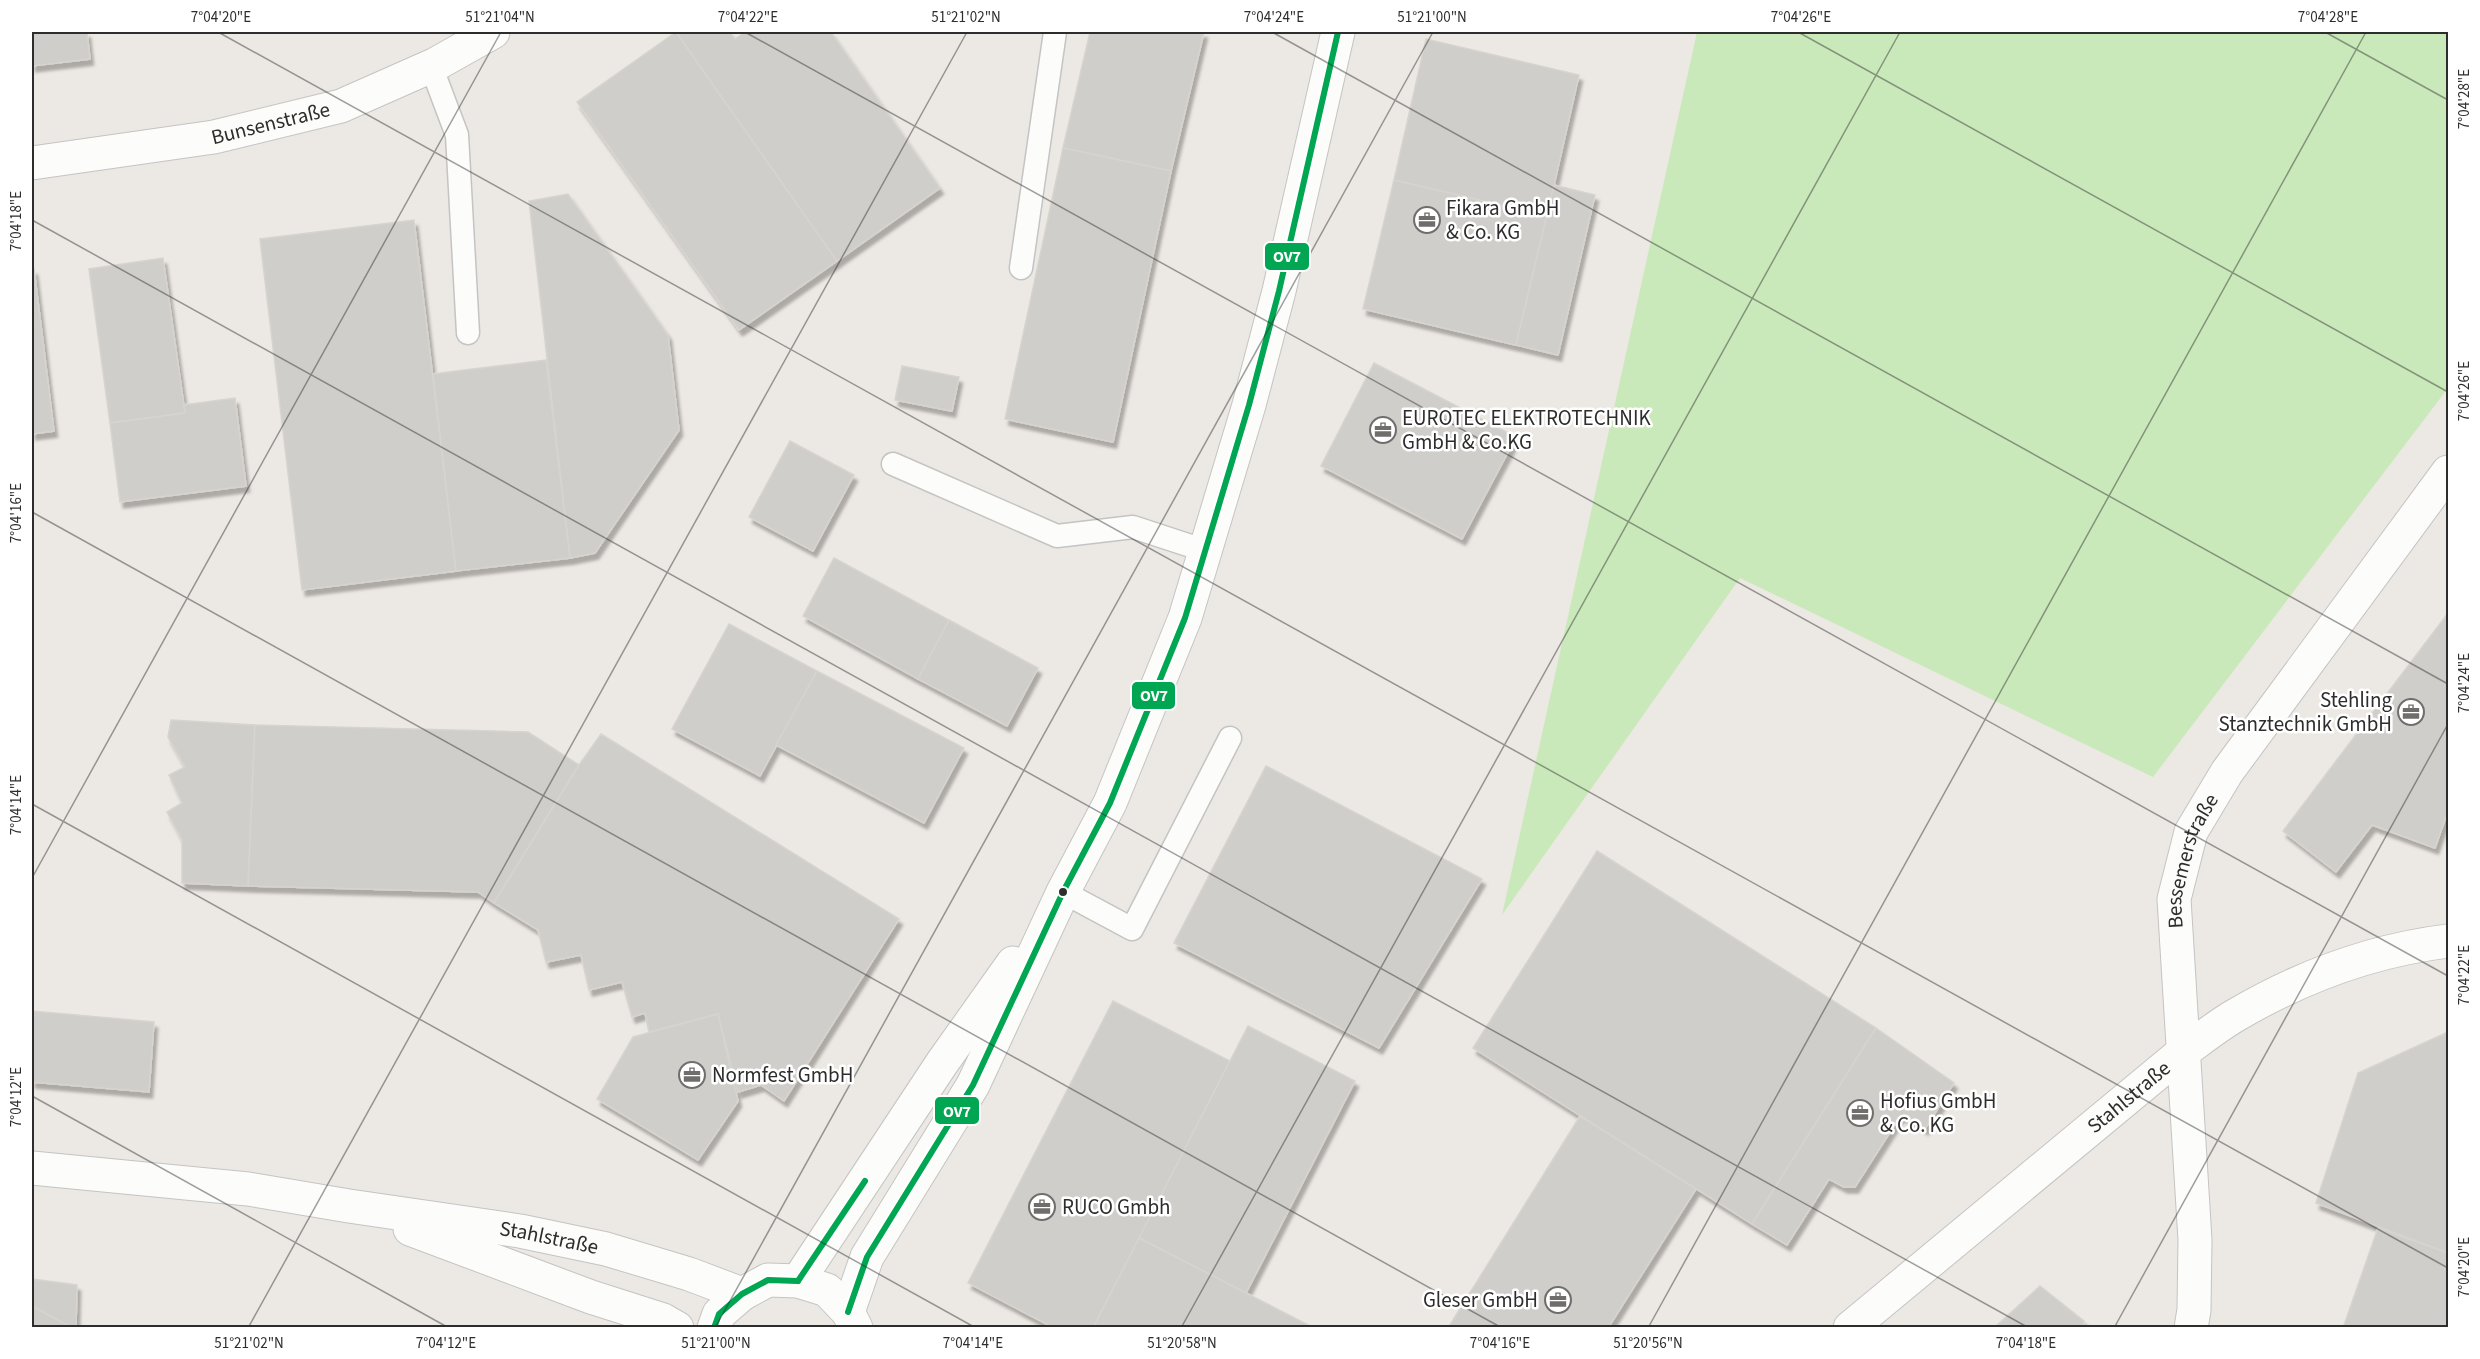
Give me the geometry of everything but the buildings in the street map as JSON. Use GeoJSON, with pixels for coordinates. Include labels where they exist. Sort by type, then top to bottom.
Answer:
{"type":"FeatureCollection","features":[{"type":"Feature","properties":{"kind":"street"},"geometry":{"type":"LineString","coordinates":[[852,1320],[867,1257],[973,1085],[1063,892],[1110,803],[1185,618],[1249,405],[1279,291],[1338,32]]}},
{"type":"Feature","properties":{"kind":"street","name":"Bunsenstraße"},"geometry":{"type":"LineString","coordinates":[[32,163],[214,137],[341,106],[431,66],[487,33]]}},
{"type":"Feature","properties":{"kind":"street","name":"Bessemerstraße"},"geometry":{"type":"LineString","coordinates":[[2191,1328],[2194,1310],[2195,1240],[2174,899],[2191,832],[2227,772],[2448,472]]}},
{"type":"Feature","properties":{"kind":"street"},"geometry":{"type":"LineString","coordinates":[[798,1281],[942,1063],[1063,892]]}},
{"type":"Feature","properties":{"kind":"street","name":"Stahlstraße"},"geometry":{"type":"LineString","coordinates":[[1850,1328],[2183,1052],[2235,1016],[2294,985],[2355,961],[2419,945],[2448,941]]}},
{"type":"Feature","properties":{"kind":"street","name":"Stahlstraße"},"geometry":{"type":"LineString","coordinates":[[32,1168],[198,1182],[520,1231],[606,1249],[689,1274],[742,1294]]}},
{"type":"Feature","properties":{"kind":"street","name":"Stahlstraße"},"geometry":{"type":"LineString","coordinates":[[349,1206],[591,1297],[663,1320],[677,1328]]}},
{"type":"Feature","properties":{"kind":"street"},"geometry":{"type":"LineString","coordinates":[[714,1328],[719,1314],[742,1294],[768,1280],[798,1281],[827,1290],[852,1320]]}},
{"type":"Feature","properties":{"kind":"lane"},"geometry":{"type":"LineString","coordinates":[[1021,268],[1055,32]]}},
{"type":"Feature","properties":{"kind":"lane"},"geometry":{"type":"LineString","coordinates":[[431,66],[457,135],[468,333]]}},
{"type":"Feature","properties":{"kind":"lane"},"geometry":{"type":"LineString","coordinates":[[893,464],[1057,536],[1133,527],[1206,551]]}},
{"type":"Feature","properties":{"kind":"lane"},"geometry":{"type":"LineString","coordinates":[[1063,892],[1132,929],[1230,738]]}},
{"type":"Feature","properties":{"kind":"green space"},"geometry":{"type":"Polygon","coordinates":[[[1697,32],[2448,32],[2448,388],[2153,777],[1740,578],[1502,915],[1697,32]]]}},
{"type":"Feature","properties":{"kind":"transit line","name":"OV7"},"geometry":{"type":"LineString","coordinates":[[848,1312],[867,1257],[973,1085],[1063,892],[1110,803],[1185,618],[1249,405],[1279,291],[1338,32]]}},
{"type":"Feature","properties":{"kind":"transit line","name":"OV7"},"geometry":{"type":"LineString","coordinates":[[798,1281],[865,1181]]}},
{"type":"Feature","properties":{"kind":"transit line","name":"OV7"},"geometry":{"type":"LineString","coordinates":[[714,1328],[719,1314],[742,1294],[768,1280],[798,1281]]}},
{"type":"Feature","properties":{"kind":"place","name":"Fikara GmbH & Co. KG"},"geometry":{"type":"Point","coordinates":[1427,220]}},
{"type":"Feature","properties":{"kind":"place","name":"EUROTEC ELEKTROTECHNIK GmbH & Co.KG"},"geometry":{"type":"Point","coordinates":[1383,430]}},
{"type":"Feature","properties":{"kind":"place","name":"Stehling Stanztechnik GmbH"},"geometry":{"type":"Point","coordinates":[2411,712]}},
{"type":"Feature","properties":{"kind":"place","name":"Normfest GmbH"},"geometry":{"type":"Point","coordinates":[692,1075]}},
{"type":"Feature","properties":{"kind":"place","name":"Hofius GmbH & Co. KG"},"geometry":{"type":"Point","coordinates":[1860,1113]}},
{"type":"Feature","properties":{"kind":"place","name":"RUCO Gmbh"},"geometry":{"type":"Point","coordinates":[1042,1207]}},
{"type":"Feature","properties":{"kind":"place","name":"Gleser GmbH"},"geometry":{"type":"Point","coordinates":[1558,1300]}}]}
